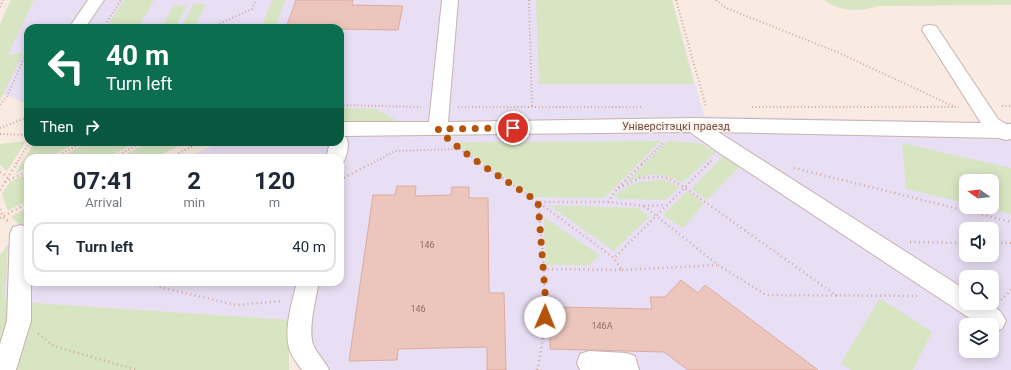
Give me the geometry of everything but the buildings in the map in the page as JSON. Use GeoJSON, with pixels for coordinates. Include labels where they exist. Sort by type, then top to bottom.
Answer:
{"type":"FeatureCollection","features":[{"type":"Feature","properties":{"kind":"street"},"geometry":{"type":"LineString","coordinates":[[80,24],[96,0]]}},
{"type":"Feature","properties":{"kind":"street"},"geometry":{"type":"LineString","coordinates":[[438,129],[450,0]]}},
{"type":"Feature","properties":{"kind":"street"},"geometry":{"type":"LineString","coordinates":[[930,30],[991,124],[1008,132]]}},
{"type":"Feature","properties":{"kind":"street"},"geometry":{"type":"LineString","coordinates":[[694,125],[725,147],[989,318]]}},
{"type":"Feature","properties":{"kind":"street","name":"Універсітэцкі праезд"},"geometry":{"type":"LineString","coordinates":[[344,134],[438,129],[694,125],[1008,132]]}},
{"type":"Feature","properties":{"kind":"street"},"geometry":{"type":"LineString","coordinates":[[4,370],[19,321],[21,234]]}},
{"type":"Feature","properties":{"kind":"street"},"geometry":{"type":"LineString","coordinates":[[306,290],[300,321],[301,348],[317,370]]}},
{"type":"Feature","properties":{"kind":"street"},"geometry":{"type":"LineString","coordinates":[[589,363],[626,365],[627,370]]}},
{"type":"Feature","properties":{"kind":"path"},"geometry":{"type":"LineString","coordinates":[[0,7],[3,0]]}},
{"type":"Feature","properties":{"kind":"path"},"geometry":{"type":"LineString","coordinates":[[106,24],[121,0]]}},
{"type":"Feature","properties":{"kind":"path"},"geometry":{"type":"LineString","coordinates":[[219,24],[252,9],[256,0]]}},
{"type":"Feature","properties":{"kind":"path"},"geometry":{"type":"LineString","coordinates":[[529,0],[532,106]]}},
{"type":"Feature","properties":{"kind":"path"},"geometry":{"type":"LineString","coordinates":[[676,0],[706,107]]}},
{"type":"Feature","properties":{"kind":"path"},"geometry":{"type":"LineString","coordinates":[[716,0],[726,8],[837,52],[954,107]]}},
{"type":"Feature","properties":{"kind":"path"},"geometry":{"type":"LineString","coordinates":[[0,105],[7,96],[24,58]]}},
{"type":"Feature","properties":{"kind":"path"},"geometry":{"type":"LineString","coordinates":[[0,128],[24,119]]}},
{"type":"Feature","properties":{"kind":"path"},"geometry":{"type":"LineString","coordinates":[[438,129],[448,140],[538,202],[614,258],[622,270]]}},
{"type":"Feature","properties":{"kind":"path"},"geometry":{"type":"LineString","coordinates":[[0,134],[24,135]]}},
{"type":"Feature","properties":{"kind":"path"},"geometry":{"type":"LineString","coordinates":[[608,202],[617,189],[667,139]]}},
{"type":"Feature","properties":{"kind":"path"},"geometry":{"type":"LineString","coordinates":[[0,190],[27,146]]}},
{"type":"Feature","properties":{"kind":"path"},"geometry":{"type":"LineString","coordinates":[[61,154],[76,146]]}},
{"type":"Feature","properties":{"kind":"path"},"geometry":{"type":"LineString","coordinates":[[120,154],[135,146]]}},
{"type":"Feature","properties":{"kind":"path"},"geometry":{"type":"LineString","coordinates":[[177,154],[190,146]]}},
{"type":"Feature","properties":{"kind":"path"},"geometry":{"type":"LineString","coordinates":[[614,258],[725,147]]}},
{"type":"Feature","properties":{"kind":"path"},"geometry":{"type":"LineString","coordinates":[[344,178],[395,151],[461,149]]}},
{"type":"Feature","properties":{"kind":"path"},"geometry":{"type":"LineString","coordinates":[[789,166],[1011,222]]}},
{"type":"Feature","properties":{"kind":"path"},"geometry":{"type":"LineString","coordinates":[[0,172],[8,177]]}},
{"type":"Feature","properties":{"kind":"path"},"geometry":{"type":"LineString","coordinates":[[4,183],[24,173]]}},
{"type":"Feature","properties":{"kind":"path"},"geometry":{"type":"LineString","coordinates":[[617,189],[640,178],[665,177],[684,187],[837,296]]}},
{"type":"Feature","properties":{"kind":"path"},"geometry":{"type":"LineString","coordinates":[[538,202],[608,202],[644,206],[666,205]]}},
{"type":"Feature","properties":{"kind":"path"},"geometry":{"type":"LineString","coordinates":[[537,370],[542,353],[546,305],[538,202]]}},
{"type":"Feature","properties":{"kind":"path"},"geometry":{"type":"LineString","coordinates":[[0,218],[24,205]]}},
{"type":"Feature","properties":{"kind":"path"},"geometry":{"type":"LineString","coordinates":[[644,206],[718,265],[766,295],[956,297]]}},
{"type":"Feature","properties":{"kind":"path"},"geometry":{"type":"LineString","coordinates":[[906,242],[959,243]]}},
{"type":"Feature","properties":{"kind":"path"},"geometry":{"type":"LineString","coordinates":[[999,243],[1011,243]]}},
{"type":"Feature","properties":{"kind":"path"},"geometry":{"type":"LineString","coordinates":[[543,269],[622,270],[718,265]]}},
{"type":"Feature","properties":{"kind":"path"},"geometry":{"type":"LineString","coordinates":[[158,286],[236,305],[306,290]]}},
{"type":"Feature","properties":{"kind":"path"},"geometry":{"type":"LineString","coordinates":[[1000,300],[1011,290]]}},
{"type":"Feature","properties":{"kind":"path"},"geometry":{"type":"LineString","coordinates":[[19,321],[54,346],[137,370]]}},
{"type":"Feature","properties":{"kind":"shaded area"},"geometry":{"type":"Polygon","coordinates":[[[34,0],[672,0],[704,116],[1011,122],[1011,370],[322,370],[299,321],[5,301],[8,244],[24,236],[24,286],[344,286],[344,154],[195,154],[212,146],[344,146],[344,24],[24,24],[24,103],[0,92],[8,55],[34,0]]]}},
{"type":"Feature","properties":{"kind":"green space"},"geometry":{"type":"Polygon","coordinates":[[[11,0],[34,0],[8,55],[23,53],[0,101],[0,24],[11,0]]]}},
{"type":"Feature","properties":{"kind":"green space"},"geometry":{"type":"Polygon","coordinates":[[[124,0],[154,0],[140,24],[109,24],[124,0]]]}},
{"type":"Feature","properties":{"kind":"green space"},"geometry":{"type":"Polygon","coordinates":[[[272,0],[285,0],[276,24],[263,24],[272,0]]]}},
{"type":"Feature","properties":{"kind":"green space"},"geometry":{"type":"Polygon","coordinates":[[[536,0],[672,0],[694,84],[539,84],[536,0]]]}},
{"type":"Feature","properties":{"kind":"green space"},"geometry":{"type":"Polygon","coordinates":[[[824,0],[1011,0],[1011,5],[878,6],[850,10],[837,7],[824,0]]]}},
{"type":"Feature","properties":{"kind":"green space"},"geometry":{"type":"Polygon","coordinates":[[[194,3],[206,4],[196,24],[183,24],[194,3]]]}},
{"type":"Feature","properties":{"kind":"green space"},"geometry":{"type":"Polygon","coordinates":[[[174,5],[187,6],[177,24],[163,24],[174,5]]]}},
{"type":"Feature","properties":{"kind":"green space"},"geometry":{"type":"Polygon","coordinates":[[[344,108],[376,109],[398,121],[344,121],[344,108]]]}},
{"type":"Feature","properties":{"kind":"green space"},"geometry":{"type":"Polygon","coordinates":[[[24,141],[24,144],[7,171],[0,165],[0,144],[24,141]]]}},
{"type":"Feature","properties":{"kind":"green space"},"geometry":{"type":"Polygon","coordinates":[[[661,141],[604,198],[533,197],[459,146],[457,142],[661,141]]]}},
{"type":"Feature","properties":{"kind":"green space"},"geometry":{"type":"Polygon","coordinates":[[[667,141],[699,143],[716,152],[682,183],[660,175],[654,175],[640,177],[625,184],[667,141]]]}},
{"type":"Feature","properties":{"kind":"green space"},"geometry":{"type":"Polygon","coordinates":[[[902,143],[1011,168],[1011,214],[999,211],[999,174],[959,174],[959,201],[906,189],[902,143]]]}},
{"type":"Feature","properties":{"kind":"green space"},"geometry":{"type":"Polygon","coordinates":[[[32,146],[71,146],[55,154],[28,154],[32,146]]]}},
{"type":"Feature","properties":{"kind":"green space"},"geometry":{"type":"Polygon","coordinates":[[[82,146],[129,146],[114,154],[66,154],[82,146]]]}},
{"type":"Feature","properties":{"kind":"green space"},"geometry":{"type":"Polygon","coordinates":[[[142,146],[178,146],[163,154],[126,154],[142,146]]]}},
{"type":"Feature","properties":{"kind":"green space"},"geometry":{"type":"Polygon","coordinates":[[[723,156],[739,167],[707,200],[691,189],[723,156]]]}},
{"type":"Feature","properties":{"kind":"green space"},"geometry":{"type":"Polygon","coordinates":[[[24,160],[24,169],[15,174],[24,160]]]}},
{"type":"Feature","properties":{"kind":"green space"},"geometry":{"type":"Polygon","coordinates":[[[24,175],[24,202],[8,211],[2,194],[10,182],[24,175]]]}},
{"type":"Feature","properties":{"kind":"green space"},"geometry":{"type":"Polygon","coordinates":[[[665,180],[680,187],[665,200],[619,199],[614,196],[626,187],[638,183],[665,180]]]}},
{"type":"Feature","properties":{"kind":"green space"},"geometry":{"type":"Polygon","coordinates":[[[687,191],[704,203],[683,228],[663,215],[687,191]]]}},
{"type":"Feature","properties":{"kind":"green space"},"geometry":{"type":"Polygon","coordinates":[[[549,205],[637,208],[650,216],[614,251],[549,205]]]}},
{"type":"Feature","properties":{"kind":"green space"},"geometry":{"type":"Polygon","coordinates":[[[24,209],[24,224],[21,226],[11,217],[24,209]]]}},
{"type":"Feature","properties":{"kind":"green space"},"geometry":{"type":"Polygon","coordinates":[[[544,217],[599,255],[589,265],[545,265],[544,217]]]}},
{"type":"Feature","properties":{"kind":"green space"},"geometry":{"type":"Polygon","coordinates":[[[8,244],[5,301],[289,320],[289,370],[0,370],[0,255],[8,244]]]}},
{"type":"Feature","properties":{"kind":"green space"},"geometry":{"type":"Polygon","coordinates":[[[880,298],[932,332],[913,370],[851,370],[841,363],[880,298]]]}},
{"type":"Feature","properties":{"kind":"route"},"geometry":{"type":"LineString","coordinates":[[513,128],[438,129],[448,140],[538,202],[546,305],[545,317]]}}]}
